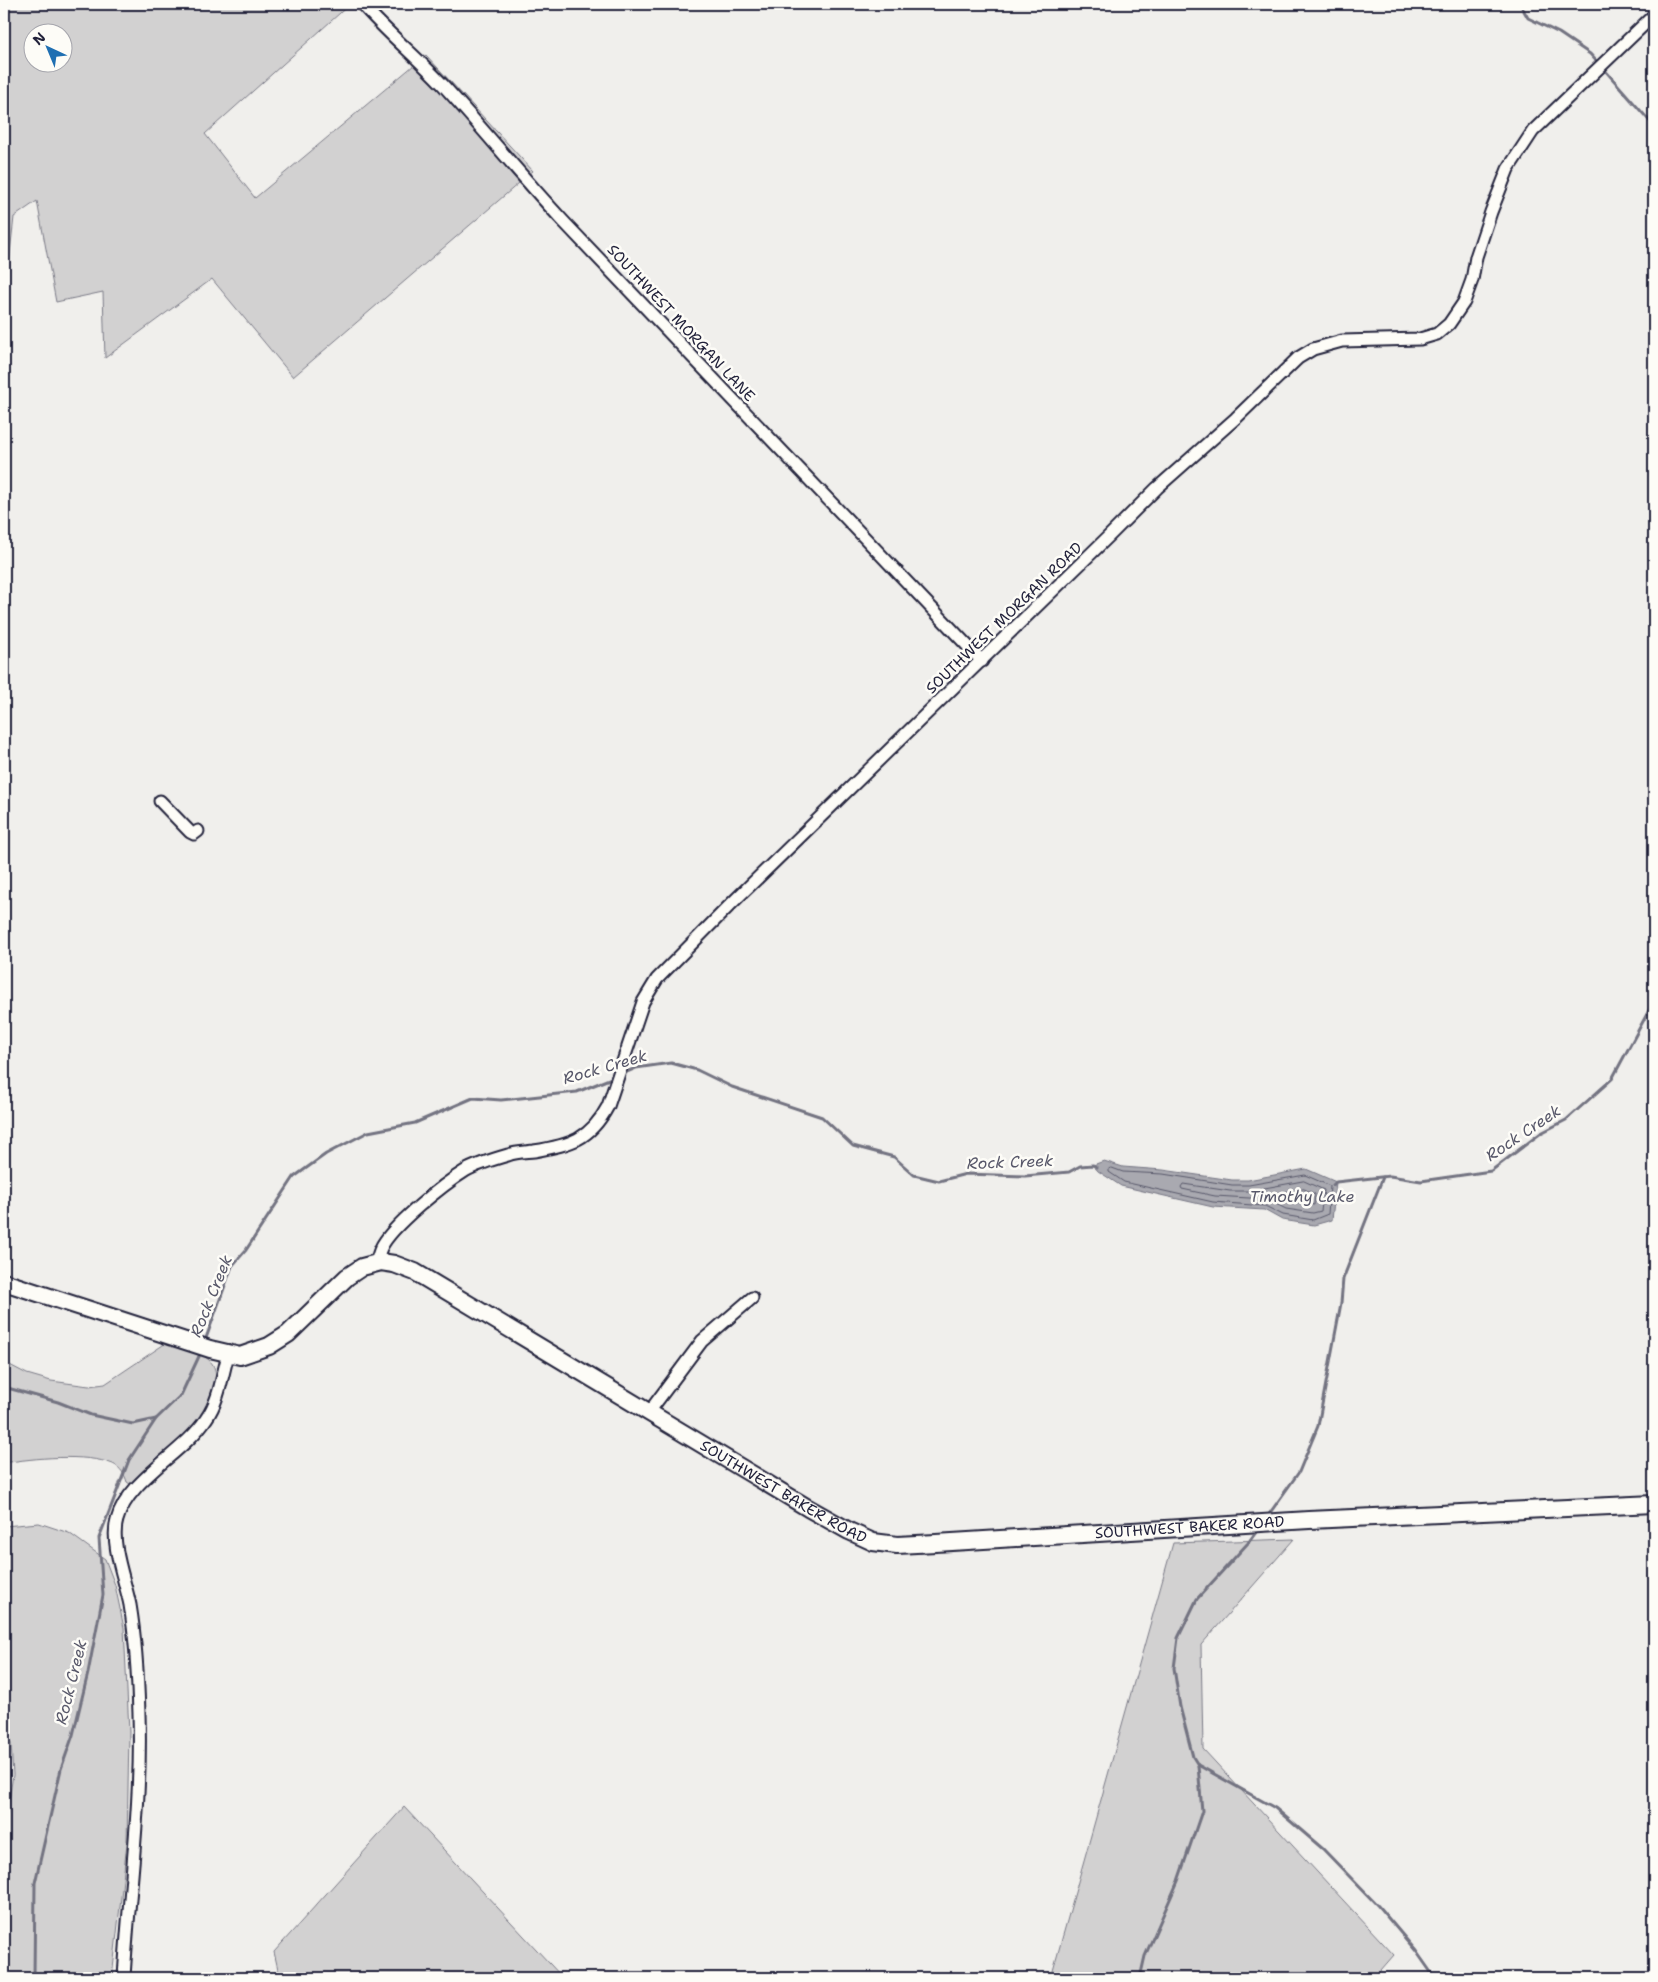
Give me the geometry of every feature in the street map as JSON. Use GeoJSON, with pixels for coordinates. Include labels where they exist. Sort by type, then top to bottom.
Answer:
{"type":"FeatureCollection","features":[{"type":"Feature","properties":{"kind":"main road"},"geometry":{"type":"LineString","coordinates":[[4,1282],[228,1355],[246,1355],[278,1340],[296,1326],[347,1277],[362,1267],[376,1262]]}},
{"type":"Feature","properties":{"kind":"main road","name":"SOUTHWEST BAKER ROAD"},"geometry":{"type":"LineString","coordinates":[[376,1262],[394,1264],[415,1272],[849,1531],[873,1542],[889,1544],[944,1543],[1362,1517],[1654,1504]]}},
{"type":"Feature","properties":{"kind":"street","name":"SOUTHWEST MORGAN LANE"},"geometry":{"type":"LineString","coordinates":[[362,4],[442,84],[522,177],[564,222],[982,661]]}},
{"type":"Feature","properties":{"kind":"street","name":"SOUTHWEST MORGAN ROAD"},"geometry":{"type":"LineString","coordinates":[[376,1262],[382,1246],[393,1231],[430,1196],[466,1170],[509,1154],[556,1148],[588,1134],[599,1122],[608,1106],[643,1002],[657,979],[731,904],[982,661],[1157,488],[1236,418],[1298,358],[1314,349],[1342,341],[1420,339],[1436,334],[1449,324],[1464,302],[1472,280],[1476,257],[1508,169],[1533,131],[1654,15]]}},
{"type":"Feature","properties":{"kind":"street"},"geometry":{"type":"LineString","coordinates":[[160,801],[190,832],[194,834],[198,831]]}},
{"type":"Feature","properties":{"kind":"street"},"geometry":{"type":"LineString","coordinates":[[649,1412],[702,1341],[752,1298]]}},
{"type":"Feature","properties":{"kind":"street"},"geometry":{"type":"LineString","coordinates":[[124,1978],[137,1817],[139,1714],[133,1628],[126,1585],[115,1543],[115,1529],[119,1513],[130,1493],[183,1445],[207,1419],[215,1403],[228,1355]]}},
{"type":"Feature","properties":{"kind":"shaded area"},"geometry":{"type":"Polygon","coordinates":[[[4,4],[350,4],[205,134],[255,198],[426,55],[533,171],[293,377],[212,279],[105,358],[103,292],[56,302],[37,201],[14,217],[8,272],[4,275],[4,4]]]}},
{"type":"Feature","properties":{"kind":"shaded area"},"geometry":{"type":"Polygon","coordinates":[[[166,1343],[194,1351],[209,1360],[214,1367],[216,1375],[215,1384],[207,1406],[181,1440],[137,1479],[130,1484],[122,1472],[113,1464],[89,1458],[44,1458],[4,1463],[4,1362],[27,1374],[51,1381],[89,1386],[105,1384],[166,1343]]]}},
{"type":"Feature","properties":{"kind":"shaded area"},"geometry":{"type":"Polygon","coordinates":[[[39,1523],[69,1533],[105,1559],[115,1585],[124,1628],[129,1732],[127,1843],[112,1978],[4,1978],[4,1831],[13,1775],[11,1744],[4,1725],[4,1526],[39,1523]]]}},
{"type":"Feature","properties":{"kind":"shaded area"},"geometry":{"type":"Polygon","coordinates":[[[1294,1539],[1201,1645],[1203,1749],[1394,1955],[1374,1978],[1051,1978],[1173,1543],[1294,1539]]]}},
{"type":"Feature","properties":{"kind":"shaded area"},"geometry":{"type":"Polygon","coordinates":[[[404,1807],[563,1978],[280,1978],[274,1952],[404,1807]]]}},
{"type":"Feature","properties":{"kind":"water","name":"Timothy Lake"},"geometry":{"type":"Polygon","coordinates":[[[1104,1161],[1123,1167],[1163,1170],[1232,1180],[1248,1180],[1306,1169],[1336,1182],[1332,1220],[1314,1225],[1282,1220],[1264,1210],[1213,1207],[1121,1186],[1098,1171],[1093,1165],[1104,1161]]]}},
{"type":"Feature","properties":{"kind":"waterway","name":"Rock Creek"},"geometry":{"type":"LineString","coordinates":[[1520,4],[1528,18],[1559,33],[1590,54],[1599,64]]}},
{"type":"Feature","properties":{"kind":"waterway","name":"Rock Creek"},"geometry":{"type":"LineString","coordinates":[[1603,68],[1654,126]]}},
{"type":"Feature","properties":{"kind":"waterway","name":"Rock Creek"},"geometry":{"type":"LineString","coordinates":[[1333,1185],[1336,1182],[1390,1176],[1421,1181],[1491,1171],[1541,1133],[1566,1120],[1612,1079],[1654,1001]]}},
{"type":"Feature","properties":{"kind":"waterway","name":"Rock Creek"},"geometry":{"type":"LineString","coordinates":[[622,1074],[636,1068],[671,1063],[697,1070],[732,1087],[822,1117],[853,1146],[894,1157],[914,1175],[939,1181],[966,1174],[1025,1176],[1069,1172],[1080,1166],[1093,1165],[1096,1167]]}},
{"type":"Feature","properties":{"kind":"waterway","name":"Rock Creek"},"geometry":{"type":"LineString","coordinates":[[205,1341],[232,1266],[246,1250],[294,1177],[326,1154],[368,1132],[415,1123],[473,1098],[501,1100],[577,1092],[614,1077]]}},
{"type":"Feature","properties":{"kind":"waterway"},"geometry":{"type":"LineString","coordinates":[[1267,1517],[1299,1472],[1318,1426],[1341,1303],[1343,1279],[1383,1177]]}},
{"type":"Feature","properties":{"kind":"waterway","name":"Rock Creek"},"geometry":{"type":"LineString","coordinates":[[34,1978],[35,1883],[61,1769],[73,1735],[88,1673],[103,1595],[99,1538],[129,1460],[156,1419],[181,1395],[201,1352]]}},
{"type":"Feature","properties":{"kind":"waterway"},"geometry":{"type":"LineString","coordinates":[[4,1387],[58,1402],[91,1415],[133,1424],[156,1419]]}},
{"type":"Feature","properties":{"kind":"waterway"},"geometry":{"type":"LineString","coordinates":[[1259,1528],[1248,1543],[1197,1599],[1178,1638],[1174,1668],[1180,1707],[1193,1757],[1198,1765],[1275,1808],[1323,1849],[1378,1906],[1416,1951],[1435,1978]]}},
{"type":"Feature","properties":{"kind":"waterway"},"geometry":{"type":"LineString","coordinates":[[1140,1978],[1145,1956],[1178,1881],[1202,1811],[1198,1766]]}}]}
